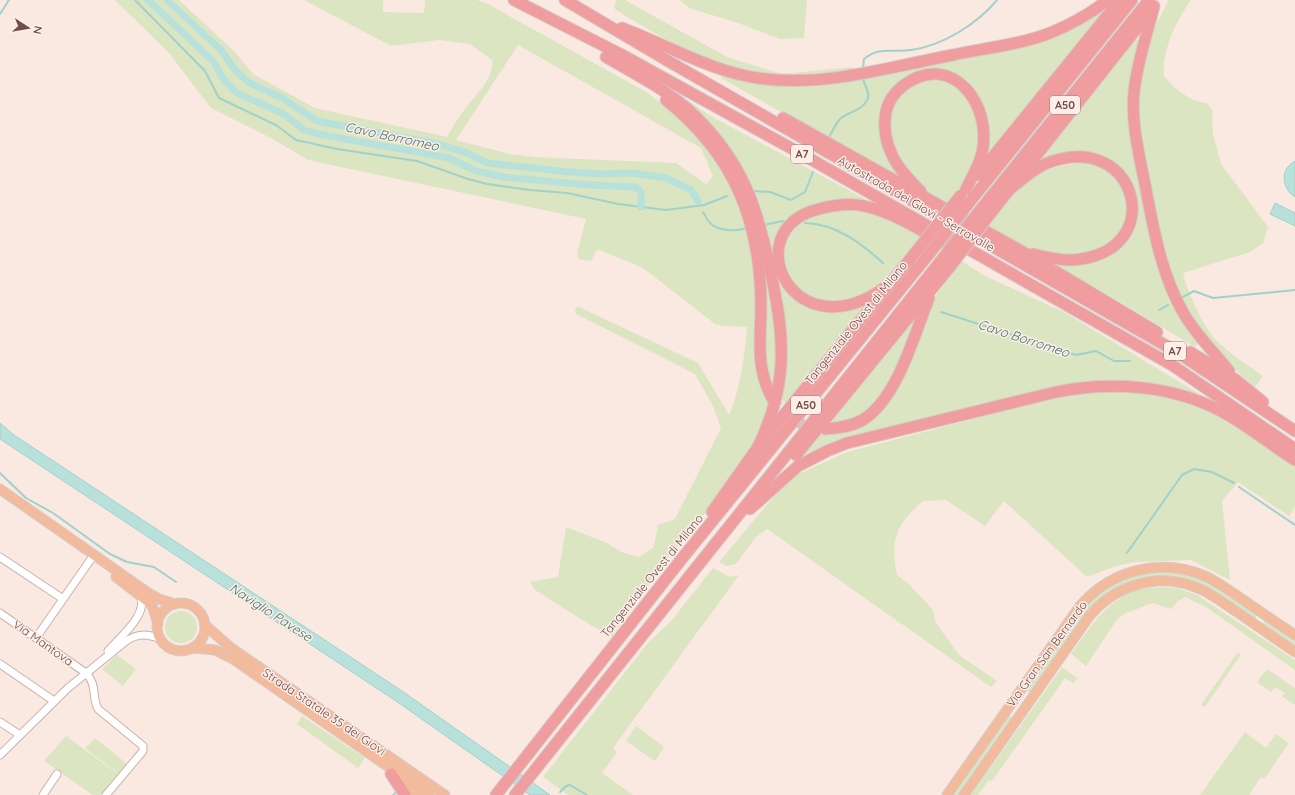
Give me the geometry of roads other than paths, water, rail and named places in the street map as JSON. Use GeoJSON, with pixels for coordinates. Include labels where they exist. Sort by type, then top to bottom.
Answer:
{"type":"FeatureCollection","features":[{"type":"Feature","properties":{"kind":"highway","name":"Autostrada dei Giovi - Serravalle"},"geometry":{"type":"LineString","coordinates":[[514,0],[645,67],[1172,365],[1295,449]]}},
{"type":"Feature","properties":{"kind":"highway","name":"Autostrada dei Giovi - Serravalle"},"geometry":{"type":"LineString","coordinates":[[565,0],[668,61],[1170,348],[1295,430]]}},
{"type":"Feature","properties":{"kind":"highway"},"geometry":{"type":"LineString","coordinates":[[597,18],[725,70],[757,78],[804,81],[844,76],[1018,43],[1051,32],[1079,18],[1108,0]]}},
{"type":"Feature","properties":{"kind":"highway"},"geometry":{"type":"LineString","coordinates":[[963,192],[1120,0]]}},
{"type":"Feature","properties":{"kind":"highway","name":"Tangenziale Ovest di Milano"},"geometry":{"type":"LineString","coordinates":[[496,795],[924,251],[968,204],[1132,0]]}},
{"type":"Feature","properties":{"kind":"highway"},"geometry":{"type":"LineString","coordinates":[[1010,189],[1154,2]]}},
{"type":"Feature","properties":{"kind":"highway"},"geometry":{"type":"LineString","coordinates":[[1154,2],[1136,70],[1134,94],[1136,139],[1153,228],[1174,295],[1185,315],[1212,353],[1236,380]]}},
{"type":"Feature","properties":{"kind":"highway","name":"A50"},"geometry":{"type":"LineString","coordinates":[[515,795],[718,541],[945,265],[986,211],[1154,2]]}},
{"type":"Feature","properties":{"kind":"highway"},"geometry":{"type":"LineString","coordinates":[[563,26],[656,92],[693,125],[724,164],[742,200],[755,239],[759,262],[761,307],[760,360],[765,385],[772,398]]}},
{"type":"Feature","properties":{"kind":"highway"},"geometry":{"type":"LineString","coordinates":[[606,57],[663,90],[702,122],[728,155],[751,196],[765,243],[781,333],[781,369],[777,395],[772,415],[758,448]]}},
{"type":"Feature","properties":{"kind":"highway","name":"A7"},"geometry":{"type":"LineString","coordinates":[[668,61],[719,82],[1023,252],[1236,380],[1295,430]]}},
{"type":"Feature","properties":{"kind":"highway"},"geometry":{"type":"LineString","coordinates":[[925,197],[893,157],[886,138],[885,119],[890,101],[900,88],[910,81],[926,75],[949,78],[962,85],[972,95],[980,112],[984,135],[982,151],[975,172],[963,192],[924,251],[892,282],[877,294],[855,303],[826,306],[807,302],[792,291],[783,279],[779,264],[781,241],[789,226],[808,212],[839,205],[863,206],[891,215],[994,270],[1038,288]]}},
{"type":"Feature","properties":{"kind":"highway"},"geometry":{"type":"LineString","coordinates":[[986,211],[1010,189],[1031,172],[1044,164],[1074,157],[1088,158],[1103,162],[1116,171],[1127,184],[1132,198],[1132,214],[1127,230],[1119,242],[1104,252],[1080,260],[1063,260],[1023,252]]}},
{"type":"Feature","properties":{"kind":"highway"},"geometry":{"type":"LineString","coordinates":[[826,429],[857,423],[866,418],[885,399],[898,375],[934,287],[945,265]]}},
{"type":"Feature","properties":{"kind":"highway"},"geometry":{"type":"LineString","coordinates":[[684,556],[724,495],[758,448],[892,282]]}},
{"type":"Feature","properties":{"kind":"highway"},"geometry":{"type":"LineString","coordinates":[[756,503],[934,287]]}},
{"type":"Feature","properties":{"kind":"highway"},"geometry":{"type":"LineString","coordinates":[[718,541],[756,503],[798,466],[812,457],[840,446],[883,433],[1056,392],[1089,386],[1144,388],[1192,399],[1235,420],[1295,460]]}},
{"type":"Feature","properties":{"kind":"highway"},"geometry":{"type":"LineString","coordinates":[[391,774],[405,795]]}},
{"type":"Feature","properties":{"kind":"main road"},"geometry":{"type":"LineString","coordinates":[[0,489],[147,592],[159,599],[175,604],[188,604],[199,610],[205,625],[202,638],[193,648],[179,651],[166,645],[161,639],[152,605],[136,591],[0,496]]}},
{"type":"Feature","properties":{"kind":"main road","name":"Via Gran San Bernardo"},"geometry":{"type":"LineString","coordinates":[[947,795],[1074,614],[1095,591],[1122,575],[1148,568],[1174,568],[1205,576],[1295,635]]}},
{"type":"Feature","properties":{"kind":"main road","name":"Via Gran San Bernardo"},"geometry":{"type":"LineString","coordinates":[[964,795],[1086,622],[1103,602],[1127,588],[1154,581],[1182,583],[1203,590],[1295,652]]}},
{"type":"Feature","properties":{"kind":"main road"},"geometry":{"type":"LineString","coordinates":[[158,624],[164,611],[175,604]]}},
{"type":"Feature","properties":{"kind":"main road","name":"Strada Statale 35 dei Giovi"},"geometry":{"type":"LineString","coordinates":[[205,625],[230,647],[445,795]]}},
{"type":"Feature","properties":{"kind":"main road","name":"Strada Statale 35 dei Giovi"},"geometry":{"type":"LineString","coordinates":[[193,648],[215,650],[224,654],[429,795]]}},
{"type":"Feature","properties":{"kind":"main road"},"geometry":{"type":"LineString","coordinates":[[324,722],[417,795]]}},
{"type":"Feature","properties":{"kind":"street"},"geometry":{"type":"LineString","coordinates":[[0,557],[63,599]]}},
{"type":"Feature","properties":{"kind":"street"},"geometry":{"type":"LineString","coordinates":[[36,638],[91,559]]}},
{"type":"Feature","properties":{"kind":"street"},"geometry":{"type":"LineString","coordinates":[[98,663],[138,616],[142,609],[142,600],[136,591]]}},
{"type":"Feature","properties":{"kind":"street","name":"Via Mantova"},"geometry":{"type":"LineString","coordinates":[[0,613],[86,673]]}},
{"type":"Feature","properties":{"kind":"street"},"geometry":{"type":"LineString","coordinates":[[0,755],[54,701],[98,663],[134,636],[142,634],[161,639]]}},
{"type":"Feature","properties":{"kind":"street"},"geometry":{"type":"LineString","coordinates":[[0,664],[54,701]]}},
{"type":"Feature","properties":{"kind":"street"},"geometry":{"type":"LineString","coordinates":[[86,673],[93,681],[95,701],[98,709],[142,744],[144,748],[106,795]]}},
{"type":"Feature","properties":{"kind":"street"},"geometry":{"type":"LineString","coordinates":[[0,722],[20,735]]}},
{"type":"Feature","properties":{"kind":"street"},"geometry":{"type":"LineString","coordinates":[[43,795],[57,774]]}},
{"type":"Feature","properties":{"kind":"water"},"geometry":{"type":"Polygon","coordinates":[[[1295,161],[1295,197],[1287,189],[1284,179],[1290,164],[1295,161]]]}},
{"type":"Feature","properties":{"kind":"water"},"geometry":{"type":"Polygon","coordinates":[[[1275,203],[1295,213],[1295,226],[1270,214],[1275,203]]]}},
{"type":"Feature","properties":{"kind":"water","name":"Naviglio Pavese"},"geometry":{"type":"Polygon","coordinates":[[[0,423],[14,435],[402,691],[550,795],[530,795],[396,701],[0,439],[0,423]]]}},
{"type":"Feature","properties":{"kind":"waterway"},"geometry":{"type":"LineString","coordinates":[[0,14],[9,0]]}},
{"type":"Feature","properties":{"kind":"waterway"},"geometry":{"type":"LineString","coordinates":[[135,0],[205,71],[219,98],[276,125],[296,140],[337,149],[417,161],[487,184],[567,193],[618,204],[666,210],[704,205],[727,196]]}},
{"type":"Feature","properties":{"kind":"waterway"},"geometry":{"type":"LineString","coordinates":[[148,0],[213,61],[224,80],[237,93],[284,114],[304,130],[318,134],[449,158],[476,171],[503,177],[589,185],[636,187],[641,192],[641,207]]}},
{"type":"Feature","properties":{"kind":"waterway","name":"Cavo Borromeo"},"geometry":{"type":"LineString","coordinates":[[167,0],[222,51],[234,69],[248,82],[282,98],[317,121],[438,144],[467,153],[487,163],[569,172],[604,174],[632,173],[666,178],[691,190],[698,201]]}},
{"type":"Feature","properties":{"kind":"waterway"},"geometry":{"type":"LineString","coordinates":[[863,68],[864,59],[875,53],[881,51],[904,51],[923,48],[947,39],[969,25],[989,9],[997,0]]}},
{"type":"Feature","properties":{"kind":"waterway"},"geometry":{"type":"LineString","coordinates":[[828,139],[840,119],[866,102],[868,92],[863,77]]}},
{"type":"Feature","properties":{"kind":"waterway"},"geometry":{"type":"LineString","coordinates":[[753,191],[770,192],[791,200],[805,192],[813,172]]}},
{"type":"Feature","properties":{"kind":"waterway","name":"Cavo Borromeo"},"geometry":{"type":"LineString","coordinates":[[703,212],[710,223],[718,228],[732,230],[746,228]]}},
{"type":"Feature","properties":{"kind":"waterway","name":"Cavo Borromeo"},"geometry":{"type":"LineString","coordinates":[[764,225],[783,221]]}},
{"type":"Feature","properties":{"kind":"waterway","name":"Cavo Borromeo"},"geometry":{"type":"LineString","coordinates":[[805,223],[816,224],[838,231],[866,248],[883,263]]}},
{"type":"Feature","properties":{"kind":"waterway","name":"Cavo Borromeo"},"geometry":{"type":"LineString","coordinates":[[1181,298],[1194,291],[1213,298],[1295,290]]}},
{"type":"Feature","properties":{"kind":"waterway","name":"Cavo Borromeo"},"geometry":{"type":"LineString","coordinates":[[1159,310],[1168,305]]}},
{"type":"Feature","properties":{"kind":"waterway","name":"Cavo Borromeo"},"geometry":{"type":"LineString","coordinates":[[941,312],[1076,355],[1096,351],[1114,361],[1130,361]]}},
{"type":"Feature","properties":{"kind":"waterway"},"geometry":{"type":"LineString","coordinates":[[1127,553],[1182,475],[1194,469],[1212,472],[1234,483]]}},
{"type":"Feature","properties":{"kind":"waterway"},"geometry":{"type":"LineString","coordinates":[[0,473],[26,498],[53,513],[110,554],[127,562],[154,567],[176,582]]}},
{"type":"Feature","properties":{"kind":"waterway"},"geometry":{"type":"LineString","coordinates":[[1239,487],[1295,525]]}},
{"type":"Feature","properties":{"kind":"waterway"},"geometry":{"type":"LineString","coordinates":[[560,792],[566,786],[570,785],[587,795]]}},
{"type":"Feature","properties":{"kind":"waterway"},"geometry":{"type":"LineString","coordinates":[[393,795],[397,792]]}},
{"type":"Feature","properties":{"kind":"tunnel"},"geometry":{"type":"LineString","coordinates":[[772,398],[776,404],[791,418],[803,425],[817,428]]}}]}
